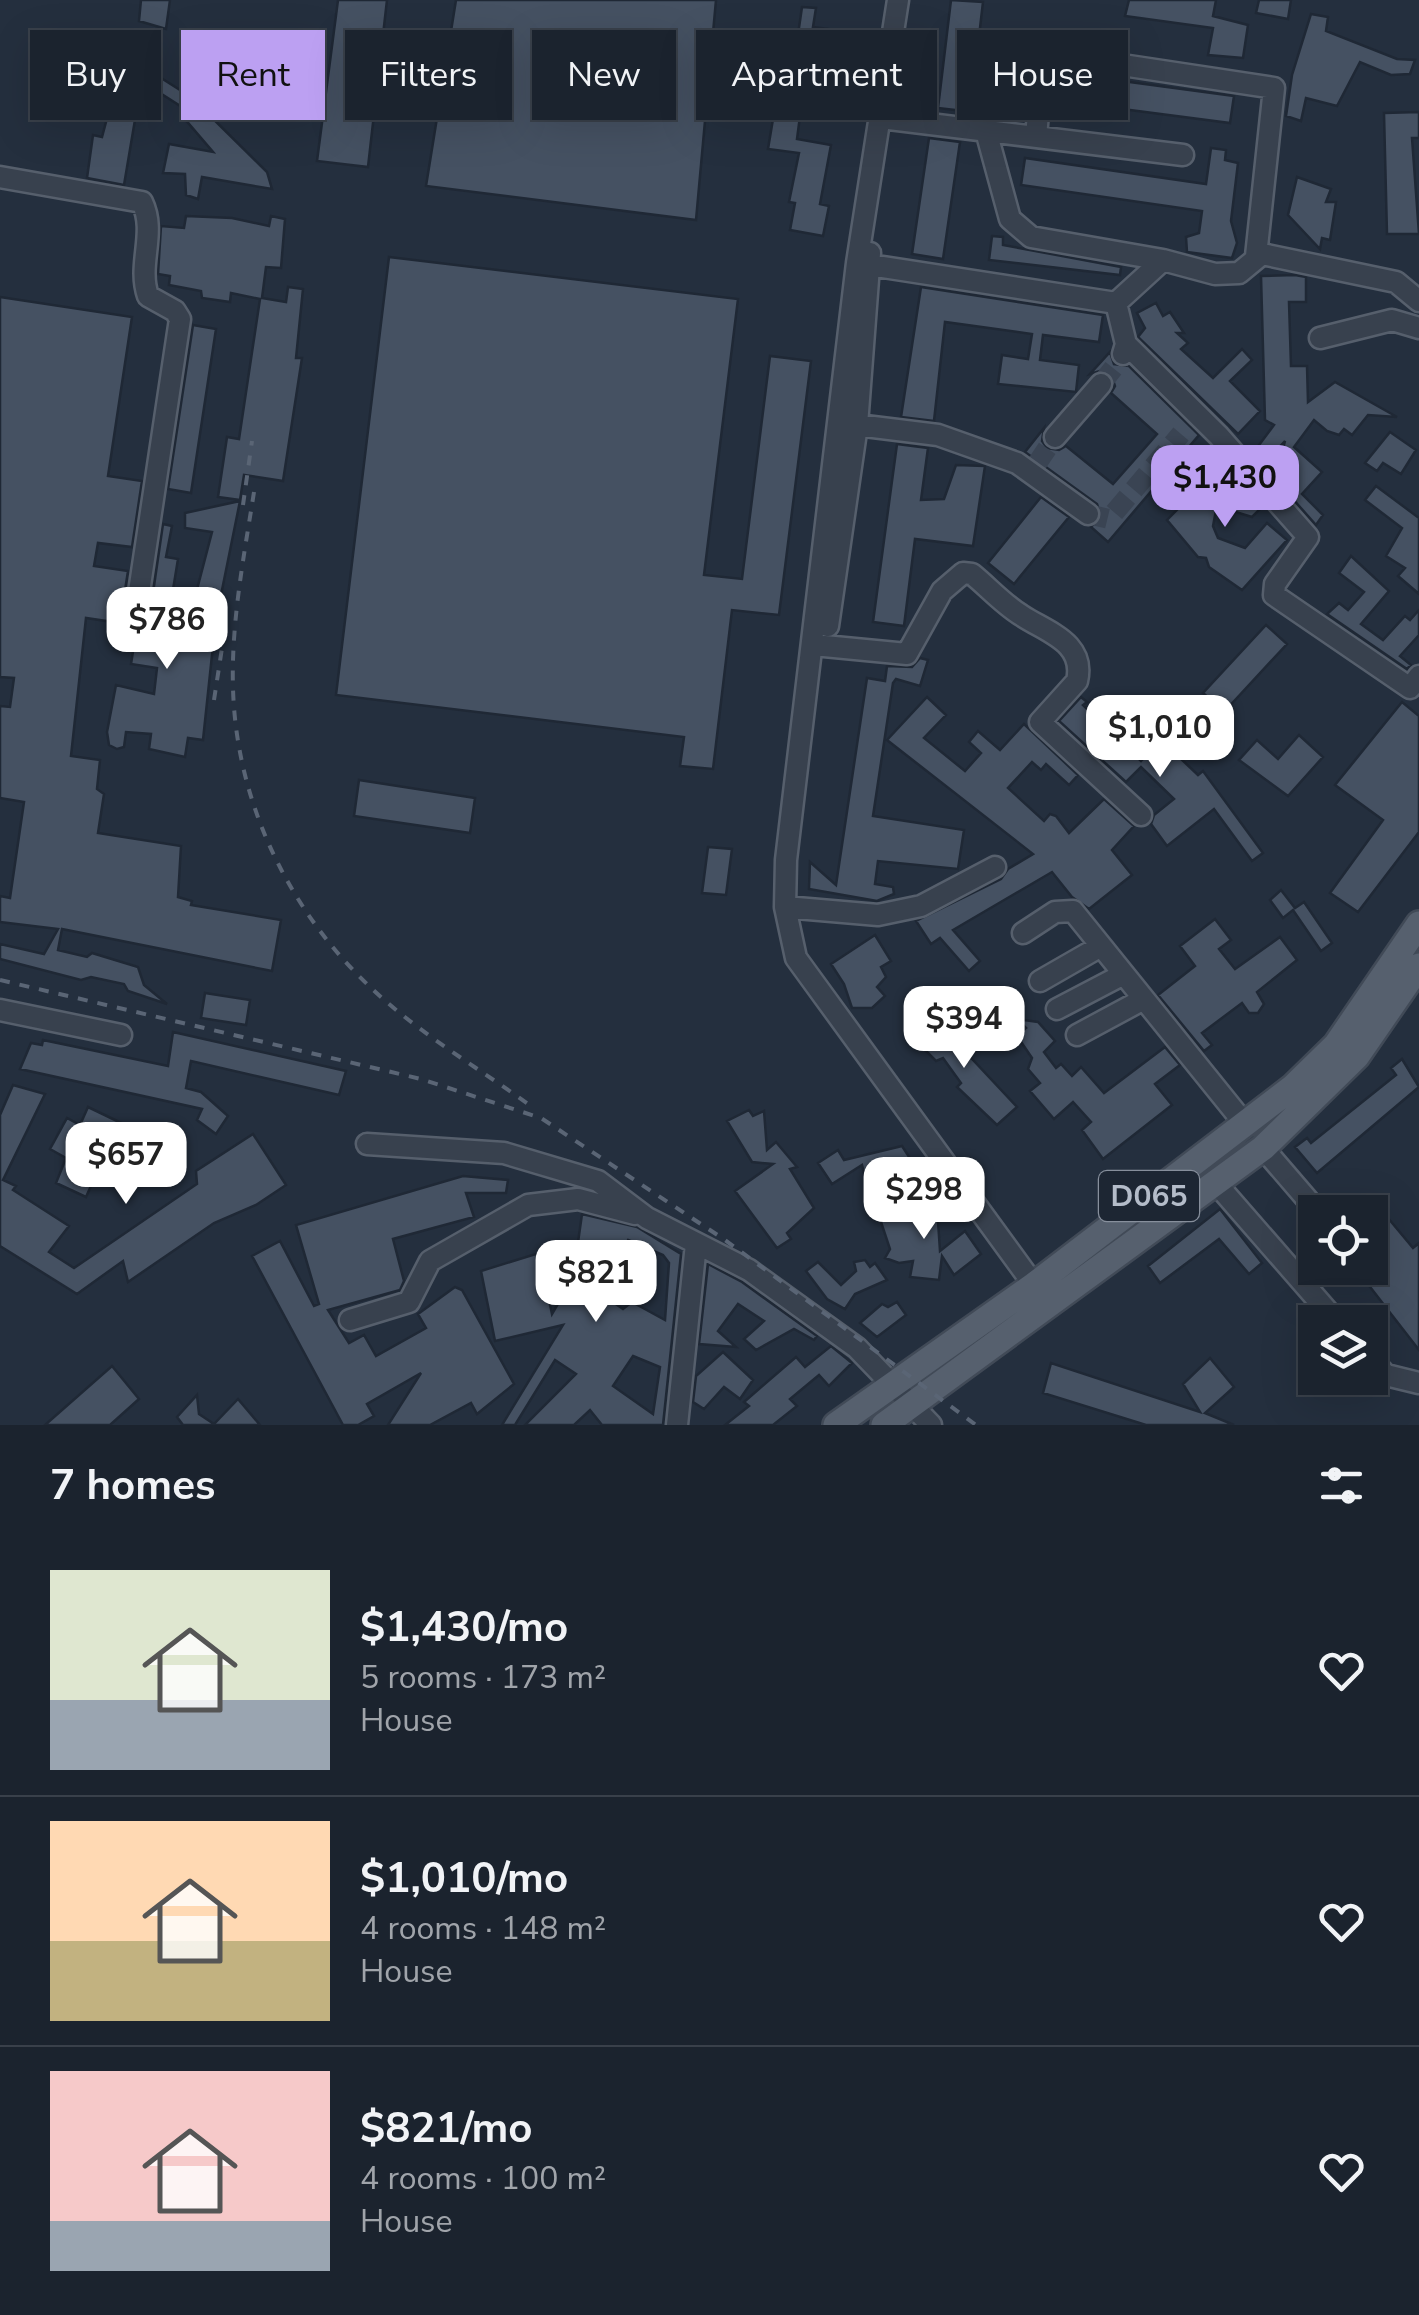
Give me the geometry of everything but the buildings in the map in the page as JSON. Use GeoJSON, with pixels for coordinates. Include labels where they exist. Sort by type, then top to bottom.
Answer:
{"type":"FeatureCollection","features":[{"type":"Feature","properties":{"kind":"main road","name":"D065"},"geometry":{"type":"LineString","coordinates":[[836,1425],[1034,1285],[1293,1086],[1336,1045],[1419,924]]}},
{"type":"Feature","properties":{"kind":"main road","name":"D065"},"geometry":{"type":"LineString","coordinates":[[884,1425],[1264,1148],[1356,1056],[1419,966]]}},
{"type":"Feature","properties":{"kind":"street"},"geometry":{"type":"LineString","coordinates":[[894,30],[898,0]]}},
{"type":"Feature","properties":{"kind":"street"},"geometry":{"type":"LineString","coordinates":[[986,131],[1010,219],[1018,230],[1030,236],[1216,274],[1239,273],[1256,256],[1274,88],[1130,66]]}},
{"type":"Feature","properties":{"kind":"street"},"geometry":{"type":"LineString","coordinates":[[808,690],[824,646],[858,425],[866,216],[881,120]]}},
{"type":"Feature","properties":{"kind":"street"},"geometry":{"type":"LineString","coordinates":[[897,120],[1183,155]]}},
{"type":"Feature","properties":{"kind":"street"},"geometry":{"type":"LineString","coordinates":[[1036,137],[1037,120]]}},
{"type":"Feature","properties":{"kind":"street"},"geometry":{"type":"LineString","coordinates":[[0,177],[142,202],[151,220],[142,278],[148,296],[180,319],[133,632]]}},
{"type":"Feature","properties":{"kind":"street"},"geometry":{"type":"LineString","coordinates":[[1256,256],[1396,282],[1419,301]]}},
{"type":"Feature","properties":{"kind":"street"},"geometry":{"type":"LineString","coordinates":[[1116,303],[1162,260]]}},
{"type":"Feature","properties":{"kind":"street"},"geometry":{"type":"LineString","coordinates":[[864,264],[1116,303]]}},
{"type":"Feature","properties":{"kind":"street"},"geometry":{"type":"LineString","coordinates":[[864,264],[786,860],[785,907],[796,958],[1034,1285]]}},
{"type":"Feature","properties":{"kind":"street"},"geometry":{"type":"LineString","coordinates":[[1116,303],[1124,350],[1219,436],[1308,537],[1275,584],[1274,595],[1410,688],[1419,676]]}},
{"type":"Feature","properties":{"kind":"street"},"geometry":{"type":"LineString","coordinates":[[1320,338],[1392,320],[1419,328]]}},
{"type":"Feature","properties":{"kind":"street"},"geometry":{"type":"LineString","coordinates":[[1056,438],[1101,384]]}},
{"type":"Feature","properties":{"kind":"street"},"geometry":{"type":"LineString","coordinates":[[858,425],[938,436],[1034,468],[1088,514]]}},
{"type":"Feature","properties":{"kind":"street"},"geometry":{"type":"LineString","coordinates":[[824,646],[907,654],[942,592],[954,578],[972,574],[1021,616],[1067,643],[1076,656],[1077,681],[1040,722],[1141,815]]}},
{"type":"Feature","properties":{"kind":"street"},"geometry":{"type":"LineString","coordinates":[[785,907],[878,915],[921,906],[995,868]]}},
{"type":"Feature","properties":{"kind":"street"},"geometry":{"type":"LineString","coordinates":[[1023,933],[1055,912],[1073,912],[1244,1123]]}},
{"type":"Feature","properties":{"kind":"street"},"geometry":{"type":"LineString","coordinates":[[1040,981],[1101,946]]}},
{"type":"Feature","properties":{"kind":"street"},"geometry":{"type":"LineString","coordinates":[[1057,1009],[1122,975]]}},
{"type":"Feature","properties":{"kind":"street"},"geometry":{"type":"LineString","coordinates":[[1077,1035],[1142,1000]]}},
{"type":"Feature","properties":{"kind":"street"},"geometry":{"type":"LineString","coordinates":[[0,1010],[121,1035]]}},
{"type":"Feature","properties":{"kind":"street"},"geometry":{"type":"LineString","coordinates":[[367,1144],[504,1153],[598,1182],[647,1218],[749,1270],[856,1348],[931,1425]]}},
{"type":"Feature","properties":{"kind":"street"},"geometry":{"type":"LineString","coordinates":[[1264,1148],[1304,1195]]}},
{"type":"Feature","properties":{"kind":"street"},"geometry":{"type":"LineString","coordinates":[[1215,1182],[1322,1305]]}},
{"type":"Feature","properties":{"kind":"street"},"geometry":{"type":"LineString","coordinates":[[350,1320],[409,1302],[430,1261],[528,1205],[578,1199],[647,1218]]}},
{"type":"Feature","properties":{"kind":"street"},"geometry":{"type":"LineString","coordinates":[[678,1425],[696,1244]]}},
{"type":"Feature","properties":{"kind":"street"},"geometry":{"type":"LineString","coordinates":[[1388,1375],[1419,1383]]}},
{"type":"Feature","properties":{"kind":"tunnel"},"geometry":{"type":"LineString","coordinates":[[1101,384],[1123,356]]}},
{"type":"Feature","properties":{"kind":"tunnel"},"geometry":{"type":"LineString","coordinates":[[1088,514],[1109,519],[1181,434]]}},
{"type":"Feature","properties":{"kind":"tunnel"},"geometry":{"type":"LineString","coordinates":[[1036,465],[1055,437]]}},
{"type":"Feature","properties":{"kind":"railway"},"geometry":{"type":"LineString","coordinates":[[243,505],[252,441]]}},
{"type":"Feature","properties":{"kind":"railway"},"geometry":{"type":"LineString","coordinates":[[254,492],[236,614],[233,688],[244,771],[271,849],[313,921],[367,984],[426,1033],[531,1106]]}},
{"type":"Feature","properties":{"kind":"railway"},"geometry":{"type":"LineString","coordinates":[[214,700],[222,648]]}},
{"type":"Feature","properties":{"kind":"railway"},"geometry":{"type":"LineString","coordinates":[[0,980],[421,1079],[541,1118],[725,1240],[976,1425]]}}]}
